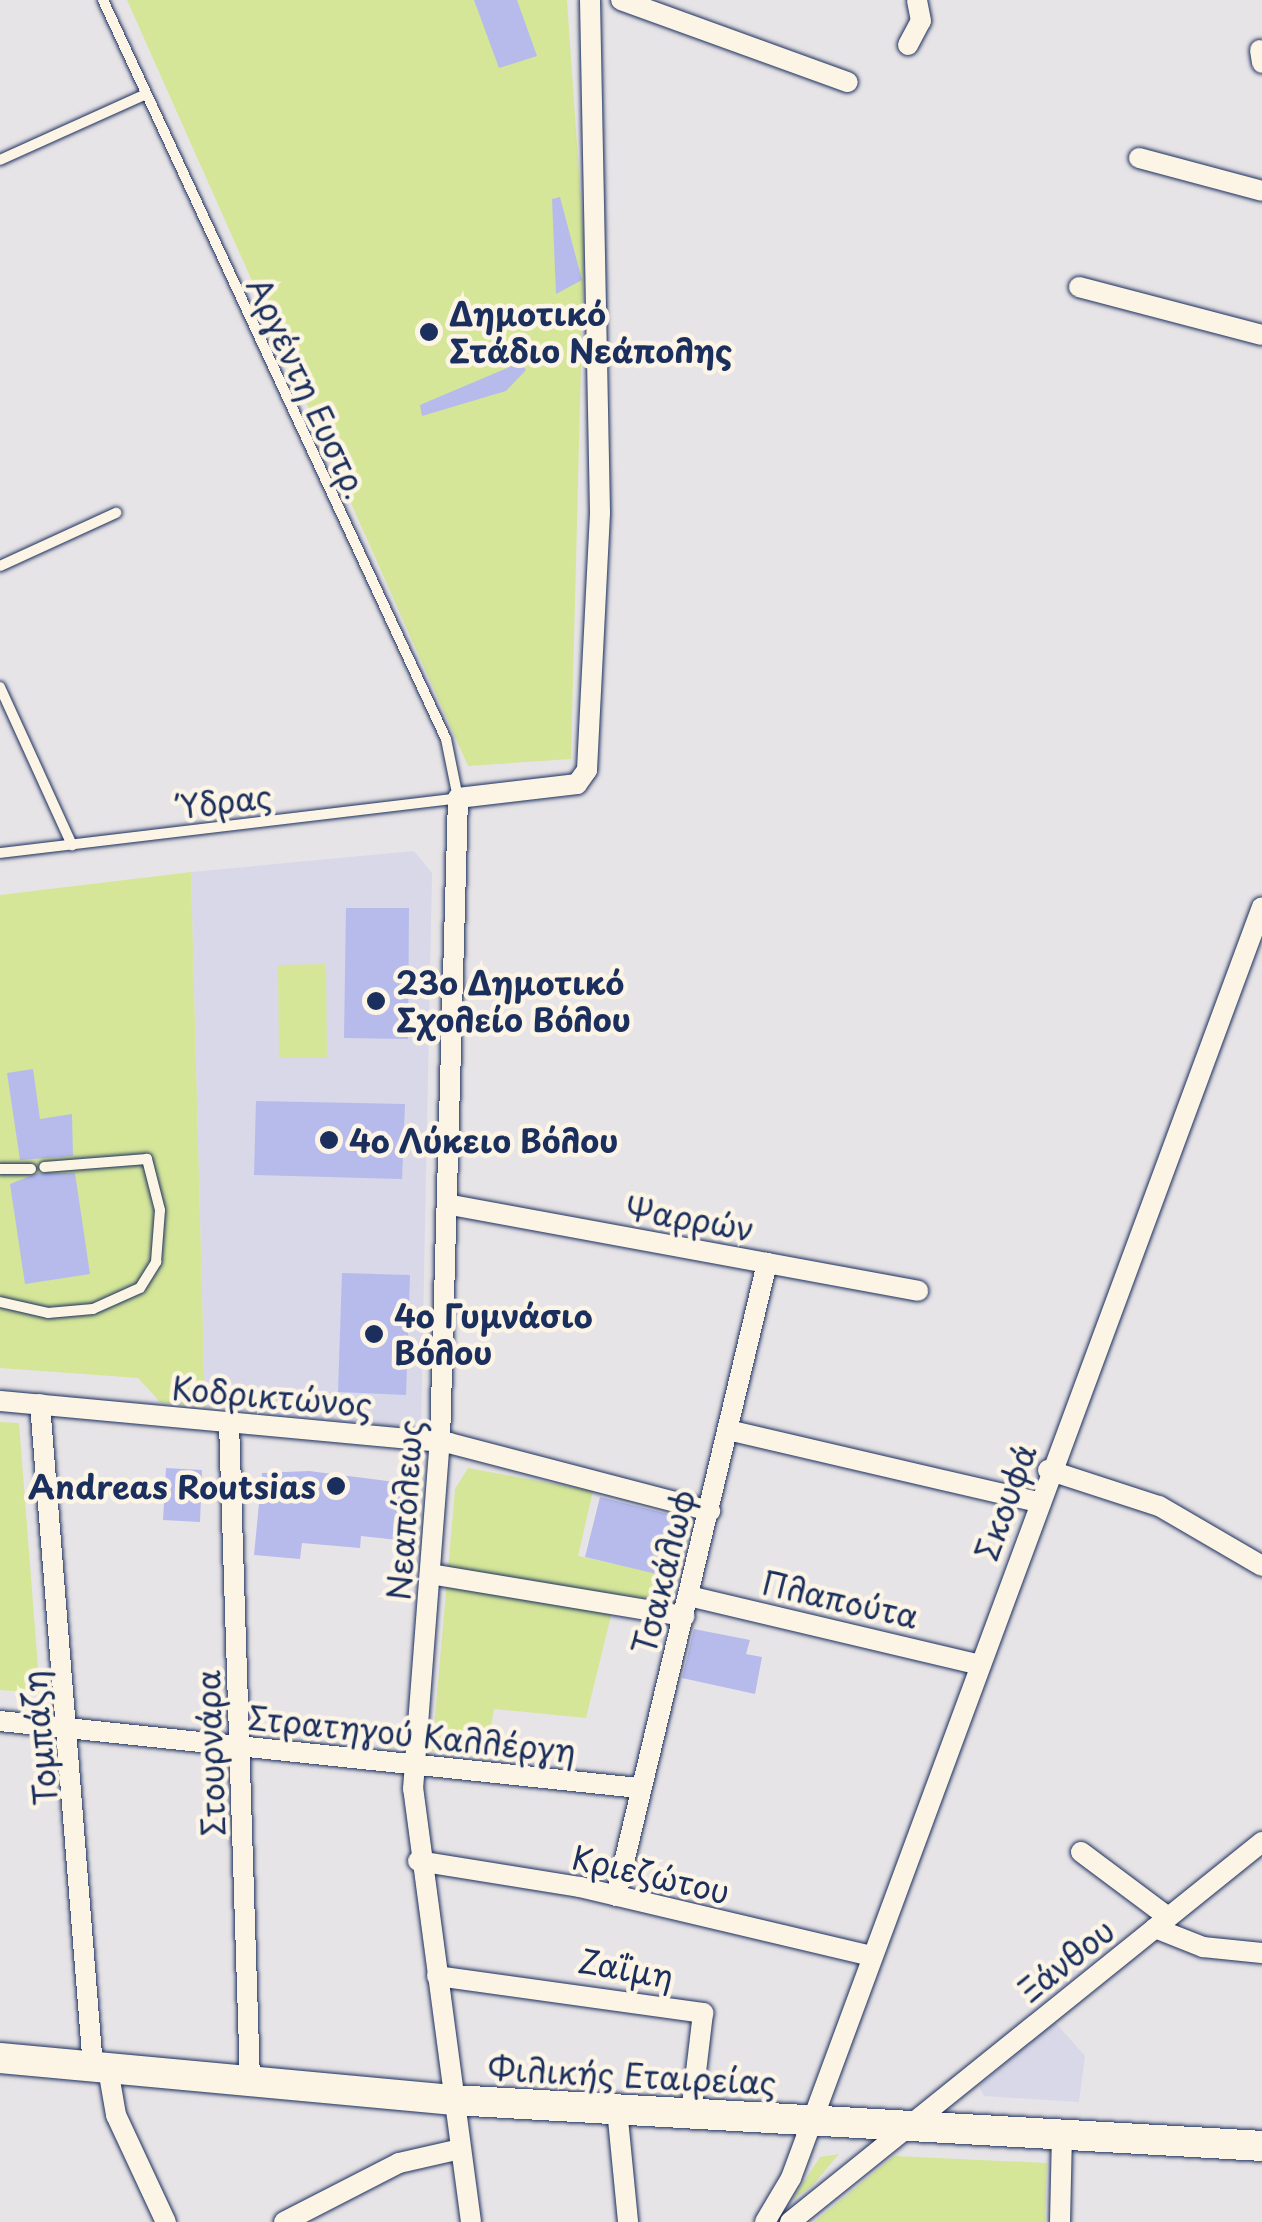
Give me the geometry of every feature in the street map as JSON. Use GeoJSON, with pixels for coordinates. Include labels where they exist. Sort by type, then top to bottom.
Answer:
{"type":"FeatureCollection","features":[{"type":"Feature","properties":{"kind":"street"},"geometry":{"type":"LineString","coordinates":[[458,798],[577,784],[588,770],[600,512],[590,0]]}},
{"type":"Feature","properties":{"kind":"street"},"geometry":{"type":"LineString","coordinates":[[621,0],[848,82]]}},
{"type":"Feature","properties":{"kind":"street"},"geometry":{"type":"LineString","coordinates":[[908,45],[921,22],[917,0]]}},
{"type":"Feature","properties":{"kind":"street"},"geometry":{"type":"LineString","coordinates":[[1139,158],[1262,191]]}},
{"type":"Feature","properties":{"kind":"street"},"geometry":{"type":"LineString","coordinates":[[1079,287],[1262,335]]}},
{"type":"Feature","properties":{"kind":"street","name":"Νεαπόλεως"},"geometry":{"type":"LineString","coordinates":[[458,798],[450,1205],[440,1442],[414,1761],[418,1861],[470,2222]]}},
{"type":"Feature","properties":{"kind":"street","name":"Σκουφά"},"geometry":{"type":"LineString","coordinates":[[764,2222],[808,2120],[1048,1470],[1262,907]]}},
{"type":"Feature","properties":{"kind":"street","name":"Ψαρρών"},"geometry":{"type":"LineString","coordinates":[[450,1205],[918,1291]]}},
{"type":"Feature","properties":{"kind":"street","name":"Τσακάλωφ"},"geometry":{"type":"LineString","coordinates":[[616,1896],[767,1263]]}},
{"type":"Feature","properties":{"kind":"street","name":"Κοδρικτώνος"},"geometry":{"type":"LineString","coordinates":[[0,1401],[440,1442],[710,1511]]}},
{"type":"Feature","properties":{"kind":"street","name":"Τομπάζη"},"geometry":{"type":"LineString","coordinates":[[40,1404],[100,2068],[116,2115],[166,2222]]}},
{"type":"Feature","properties":{"kind":"street","name":"Στουρνάρα"},"geometry":{"type":"LineString","coordinates":[[229,1423],[250,2082]]}},
{"type":"Feature","properties":{"kind":"street"},"geometry":{"type":"LineString","coordinates":[[728,1430],[1037,1502]]}},
{"type":"Feature","properties":{"kind":"street"},"geometry":{"type":"LineString","coordinates":[[1048,1470],[1146,1500],[1262,1566]]}},
{"type":"Feature","properties":{"kind":"street","name":"Πλαπούτα"},"geometry":{"type":"LineString","coordinates":[[430,1574],[687,1606],[977,1664]]}},
{"type":"Feature","properties":{"kind":"street","name":"Στρατηγού Καλλέργη"},"geometry":{"type":"LineString","coordinates":[[0,1721],[414,1761],[639,1788]]}},
{"type":"Feature","properties":{"kind":"street","name":"Ξάνθου"},"geometry":{"type":"LineString","coordinates":[[908,2126],[1262,1842]]}},
{"type":"Feature","properties":{"kind":"street"},"geometry":{"type":"LineString","coordinates":[[1081,1852],[1162,1923],[1203,1947],[1262,1953]]}},
{"type":"Feature","properties":{"kind":"street","name":"Κριεζώτου"},"geometry":{"type":"LineString","coordinates":[[418,1861],[616,1896],[868,1956]]}},
{"type":"Feature","properties":{"kind":"street","name":"Ζαΐμη"},"geometry":{"type":"LineString","coordinates":[[437,1976],[703,2013],[691,2113]]}},
{"type":"Feature","properties":{"kind":"street","name":"Φιλικής Εταιρείας"},"geometry":{"type":"LineString","coordinates":[[0,2058],[453,2100],[1262,2146]]}},
{"type":"Feature","properties":{"kind":"street"},"geometry":{"type":"LineString","coordinates":[[617,2109],[628,2222]]}},
{"type":"Feature","properties":{"kind":"street"},"geometry":{"type":"LineString","coordinates":[[790,2222],[908,2126]]}},
{"type":"Feature","properties":{"kind":"street"},"geometry":{"type":"LineString","coordinates":[[1060,2222],[1062,2134]]}},
{"type":"Feature","properties":{"kind":"street"},"geometry":{"type":"LineString","coordinates":[[284,2222],[399,2163],[460,2148]]}},
{"type":"Feature","properties":{"kind":"lane","name":"Αργέντη Ευστρ."},"geometry":{"type":"LineString","coordinates":[[103,0],[446,739],[458,798]]}},
{"type":"Feature","properties":{"kind":"lane"},"geometry":{"type":"LineString","coordinates":[[0,160],[146,94]]}},
{"type":"Feature","properties":{"kind":"lane"},"geometry":{"type":"LineString","coordinates":[[0,566],[116,513]]}},
{"type":"Feature","properties":{"kind":"lane"},"geometry":{"type":"LineString","coordinates":[[0,687],[72,846]]}},
{"type":"Feature","properties":{"kind":"lane","name":"Ύδρας"},"geometry":{"type":"LineString","coordinates":[[0,853],[458,798]]}},
{"type":"Feature","properties":{"kind":"lane"},"geometry":{"type":"LineString","coordinates":[[0,1169],[146,1159],[160,1210],[156,1262],[140,1288],[93,1309],[48,1313],[0,1302]]}},
{"type":"Feature","properties":{"kind":"shaded area"},"geometry":{"type":"Polygon","coordinates":[[[414,851],[432,873],[421,1429],[205,1407],[191,872],[414,851]]]}},
{"type":"Feature","properties":{"kind":"shaded area"},"geometry":{"type":"Polygon","coordinates":[[[1055,2022],[1085,2056],[1079,2102],[984,2096],[979,2086],[1055,2022]]]}},
{"type":"Feature","properties":{"kind":"green space","name":"Δημοτικό Στάδιο Νεάπολης"},"geometry":{"type":"Polygon","coordinates":[[[127,0],[567,0],[584,246],[571,759],[468,766],[127,0]]]}},
{"type":"Feature","properties":{"kind":"green space"},"geometry":{"type":"Polygon","coordinates":[[[191,872],[205,1407],[160,1402],[138,1378],[0,1368],[0,895],[191,872]]]}},
{"type":"Feature","properties":{"kind":"green space"},"geometry":{"type":"Polygon","coordinates":[[[326,964],[327,1058],[279,1058],[278,965],[326,964]]]}},
{"type":"Feature","properties":{"kind":"green space"},"geometry":{"type":"Polygon","coordinates":[[[0,1422],[19,1423],[40,1693],[0,1690],[0,1422]]]}},
{"type":"Feature","properties":{"kind":"green space"},"geometry":{"type":"Polygon","coordinates":[[[468,1468],[593,1491],[578,1556],[670,1576],[664,1602],[616,1595],[586,1718],[494,1709],[486,1756],[432,1751],[455,1489],[468,1468]]]}},
{"type":"Feature","properties":{"kind":"green space"},"geometry":{"type":"Polygon","coordinates":[[[839,2154],[812,2186],[792,2200],[820,2157],[839,2154]]]}},
{"type":"Feature","properties":{"kind":"green space"},"geometry":{"type":"Polygon","coordinates":[[[894,2156],[1047,2163],[1045,2222],[814,2222],[894,2156]]]}},
{"type":"Feature","properties":{"kind":"building"},"geometry":{"type":"Polygon","coordinates":[[[474,0],[517,0],[537,56],[499,68],[474,0]]]}},
{"type":"Feature","properties":{"kind":"building"},"geometry":{"type":"Polygon","coordinates":[[[560,197],[582,280],[556,294],[552,199],[560,197]]]}},
{"type":"Feature","properties":{"kind":"building"},"geometry":{"type":"Polygon","coordinates":[[[521,362],[526,370],[506,391],[422,416],[420,405],[521,362]]]}},
{"type":"Feature","properties":{"kind":"building","name":"23ο Δημοτικό Σχολείο Βόλου"},"geometry":{"type":"Polygon","coordinates":[[[346,908],[409,908],[408,1039],[344,1038],[346,908]]]}},
{"type":"Feature","properties":{"kind":"building"},"geometry":{"type":"Polygon","coordinates":[[[33,1069],[40,1119],[72,1114],[73,1156],[20,1160],[7,1073],[33,1069]]]}},
{"type":"Feature","properties":{"kind":"building","name":"4ο Λύκειο Βόλου"},"geometry":{"type":"Polygon","coordinates":[[[256,1101],[405,1104],[402,1179],[254,1175],[256,1101]]]}},
{"type":"Feature","properties":{"kind":"building"},"geometry":{"type":"Polygon","coordinates":[[[38,1173],[75,1173],[90,1274],[25,1284],[10,1184],[38,1173]]]}},
{"type":"Feature","properties":{"kind":"building","name":"4ο Γυμνάσιο Βόλου"},"geometry":{"type":"Polygon","coordinates":[[[342,1273],[410,1275],[406,1395],[338,1392],[342,1273]]]}},
{"type":"Feature","properties":{"kind":"building"},"geometry":{"type":"Polygon","coordinates":[[[166,1468],[202,1470],[200,1522],[163,1520],[166,1468]]]}},
{"type":"Feature","properties":{"kind":"building"},"geometry":{"type":"Polygon","coordinates":[[[309,1471],[411,1484],[398,1540],[361,1536],[360,1548],[302,1543],[300,1559],[254,1555],[262,1473],[309,1471]]]}},
{"type":"Feature","properties":{"kind":"building"},"geometry":{"type":"Polygon","coordinates":[[[600,1497],[680,1517],[665,1576],[585,1557],[600,1497]]]}},
{"type":"Feature","properties":{"kind":"building"},"geometry":{"type":"Polygon","coordinates":[[[694,1629],[750,1640],[746,1654],[762,1657],[755,1694],[682,1678],[694,1629]]]}},
{"type":"Feature","properties":{"kind":"place","name":"Δημοτικό Στάδιο Νεάπολης"},"geometry":{"type":"Point","coordinates":[429,332]}},
{"type":"Feature","properties":{"kind":"place","name":"23ο Δημοτικό Σχολείο Βόλου"},"geometry":{"type":"Point","coordinates":[376,1001]}},
{"type":"Feature","properties":{"kind":"place","name":"4ο Λύκειο Βόλου"},"geometry":{"type":"Point","coordinates":[329,1140]}},
{"type":"Feature","properties":{"kind":"place","name":"4ο Γυμνάσιο Βόλου"},"geometry":{"type":"Point","coordinates":[374,1334]}},
{"type":"Feature","properties":{"kind":"place","name":"Andreas Routsias"},"geometry":{"type":"Point","coordinates":[336,1486]}}]}
